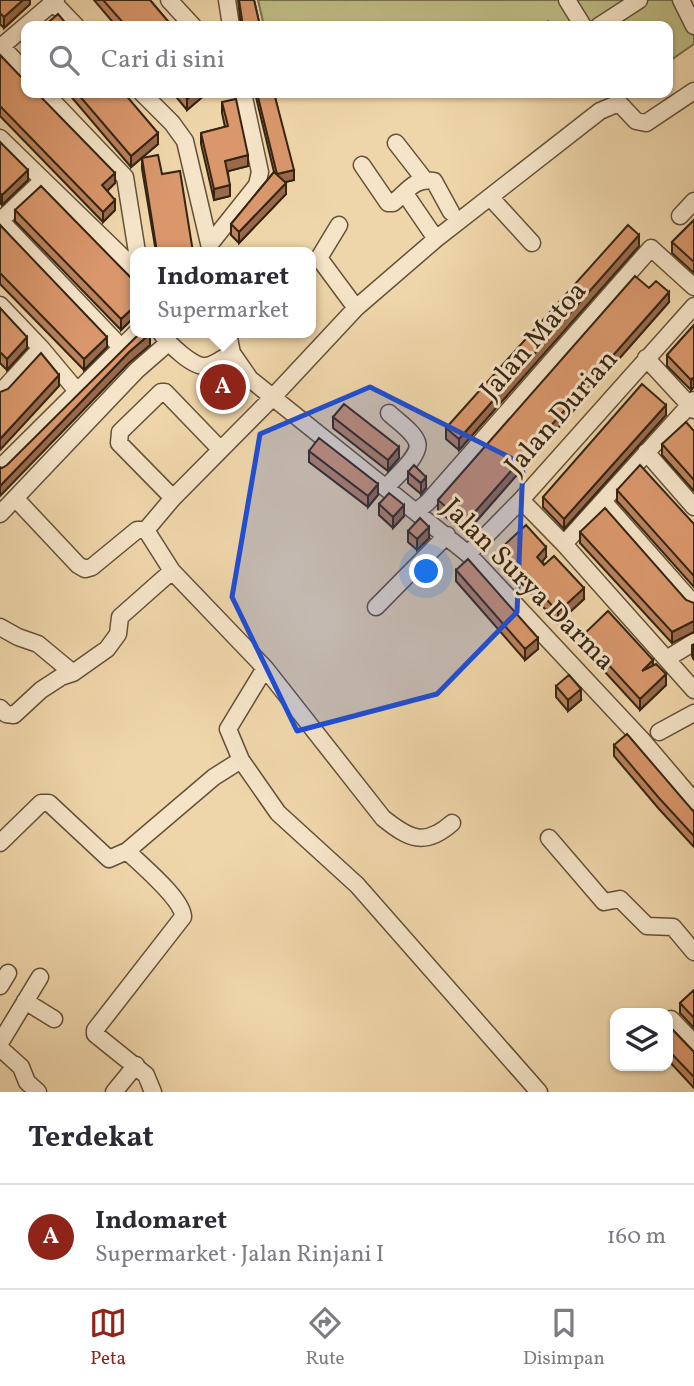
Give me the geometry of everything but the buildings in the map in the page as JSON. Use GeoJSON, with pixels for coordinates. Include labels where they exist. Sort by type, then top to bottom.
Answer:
{"type":"FeatureCollection","features":[{"type":"Feature","properties":{"kind":"street"},"geometry":{"type":"LineString","coordinates":[[169,0],[188,21]]}},
{"type":"Feature","properties":{"kind":"street"},"geometry":{"type":"LineString","coordinates":[[228,0],[231,21]]}},
{"type":"Feature","properties":{"kind":"street"},"geometry":{"type":"LineString","coordinates":[[567,0],[580,21]]}},
{"type":"Feature","properties":{"kind":"street"},"geometry":{"type":"LineString","coordinates":[[607,21],[639,0]]}},
{"type":"Feature","properties":{"kind":"street"},"geometry":{"type":"LineString","coordinates":[[681,0],[694,26]]}},
{"type":"Feature","properties":{"kind":"street"},"geometry":{"type":"LineString","coordinates":[[30,21],[53,1],[71,21]]}},
{"type":"Feature","properties":{"kind":"street"},"geometry":{"type":"LineString","coordinates":[[21,29],[1,46],[21,67]]}},
{"type":"Feature","properties":{"kind":"street"},"geometry":{"type":"LineString","coordinates":[[16,499],[78,565],[85,569],[92,567],[137,530],[146,530],[173,498],[356,308],[489,197],[600,111],[619,103],[636,121],[646,123],[694,91]]}},
{"type":"Feature","properties":{"kind":"street"},"geometry":{"type":"LineString","coordinates":[[50,98],[125,177],[136,247]]}},
{"type":"Feature","properties":{"kind":"street"},"geometry":{"type":"LineString","coordinates":[[147,98],[172,123],[185,141],[211,247]]}},
{"type":"Feature","properties":{"kind":"street"},"geometry":{"type":"LineString","coordinates":[[212,247],[257,185],[260,172],[244,98]]}},
{"type":"Feature","properties":{"kind":"street"},"geometry":{"type":"LineString","coordinates":[[0,138],[130,265]]}},
{"type":"Feature","properties":{"kind":"street"},"geometry":{"type":"LineString","coordinates":[[396,142],[424,179]]}},
{"type":"Feature","properties":{"kind":"street"},"geometry":{"type":"LineString","coordinates":[[362,165],[388,203],[393,203],[410,186],[424,179],[434,181],[439,186],[452,212]]}},
{"type":"Feature","properties":{"kind":"street"},"geometry":{"type":"LineString","coordinates":[[42,181],[0,221],[120,346]]}},
{"type":"Feature","properties":{"kind":"street"},"geometry":{"type":"LineString","coordinates":[[401,196],[408,198],[436,239]]}},
{"type":"Feature","properties":{"kind":"street"},"geometry":{"type":"LineString","coordinates":[[489,197],[532,243]]}},
{"type":"Feature","properties":{"kind":"street"},"geometry":{"type":"LineString","coordinates":[[680,216],[694,201]]}},
{"type":"Feature","properties":{"kind":"street"},"geometry":{"type":"LineString","coordinates":[[339,225],[320,258],[356,308]]}},
{"type":"Feature","properties":{"kind":"street","name":"Jalan Matoa"},"geometry":{"type":"LineString","coordinates":[[417,511],[428,502],[651,248],[694,287]]}},
{"type":"Feature","properties":{"kind":"street"},"geometry":{"type":"LineString","coordinates":[[0,305],[77,391]]}},
{"type":"Feature","properties":{"kind":"street","name":"Jalan Durian"},"geometry":{"type":"LineString","coordinates":[[468,554],[521,500],[694,306]]}},
{"type":"Feature","properties":{"kind":"street"},"geometry":{"type":"LineString","coordinates":[[0,468],[130,338]]}},
{"type":"Feature","properties":{"kind":"street"},"geometry":{"type":"LineString","coordinates":[[0,514],[164,338],[201,367],[209,366],[232,353]]}},
{"type":"Feature","properties":{"kind":"street","name":"Jalan Surya Darma"},"geometry":{"type":"LineString","coordinates":[[229,338],[232,353],[250,379],[468,554],[642,740],[694,801]]}},
{"type":"Feature","properties":{"kind":"street"},"geometry":{"type":"LineString","coordinates":[[3,383],[41,348]]}},
{"type":"Feature","properties":{"kind":"street"},"geometry":{"type":"LineString","coordinates":[[564,544],[692,405],[646,358]]}},
{"type":"Feature","properties":{"kind":"street"},"geometry":{"type":"LineString","coordinates":[[173,498],[119,443],[120,432],[161,392],[165,392],[220,449]]}},
{"type":"Feature","properties":{"kind":"street"},"geometry":{"type":"LineString","coordinates":[[386,487],[414,457],[418,443],[389,413]]}},
{"type":"Feature","properties":{"kind":"street"},"geometry":{"type":"LineString","coordinates":[[646,452],[694,507]]}},
{"type":"Feature","properties":{"kind":"street"},"geometry":{"type":"LineString","coordinates":[[521,500],[668,658],[694,690]]}},
{"type":"Feature","properties":{"kind":"street"},"geometry":{"type":"LineString","coordinates":[[603,501],[694,604]]}},
{"type":"Feature","properties":{"kind":"street"},"geometry":{"type":"LineString","coordinates":[[146,530],[173,571],[265,668],[383,818],[400,832],[414,838],[427,839],[441,833],[452,823]]}},
{"type":"Feature","properties":{"kind":"street"},"geometry":{"type":"LineString","coordinates":[[376,607],[447,535]]}},
{"type":"Feature","properties":{"kind":"street"},"geometry":{"type":"LineString","coordinates":[[0,708],[6,714],[14,715],[41,690],[73,673],[107,649],[118,634],[120,617],[173,571]]}},
{"type":"Feature","properties":{"kind":"street"},"geometry":{"type":"LineString","coordinates":[[0,627],[18,638],[38,644],[73,673]]}},
{"type":"Feature","properties":{"kind":"street"},"geometry":{"type":"LineString","coordinates":[[668,658],[694,642]]}},
{"type":"Feature","properties":{"kind":"street"},"geometry":{"type":"LineString","coordinates":[[265,668],[228,729],[241,760],[278,813],[357,885],[540,1092]]}},
{"type":"Feature","properties":{"kind":"street"},"geometry":{"type":"LineString","coordinates":[[659,732],[694,713]]}},
{"type":"Feature","properties":{"kind":"street"},"geometry":{"type":"LineString","coordinates":[[0,843],[44,802],[49,803],[109,859],[127,851],[214,776],[241,760]]}},
{"type":"Feature","properties":{"kind":"street"},"geometry":{"type":"LineString","coordinates":[[548,838],[604,902],[620,900],[647,926],[673,927],[694,952]]}},
{"type":"Feature","properties":{"kind":"street"},"geometry":{"type":"LineString","coordinates":[[127,851],[183,911],[180,923],[95,1030],[95,1034],[136,1065],[146,1075],[153,1092]]}},
{"type":"Feature","properties":{"kind":"street"},"geometry":{"type":"LineString","coordinates":[[0,1043],[40,977]]}},
{"type":"Feature","properties":{"kind":"street"},"geometry":{"type":"LineString","coordinates":[[25,1001],[54,1019]]}},
{"type":"Feature","properties":{"kind":"street"},"geometry":{"type":"LineString","coordinates":[[673,1022],[694,1043]]}},
{"type":"Feature","properties":{"kind":"street"},"geometry":{"type":"LineString","coordinates":[[0,1048],[21,1067],[27,1082],[38,1092]]}},
{"type":"Feature","properties":{"kind":"street"},"geometry":{"type":"LineString","coordinates":[[114,1092],[136,1065]]}},
{"type":"Feature","properties":{"kind":"highlighted area"},"geometry":{"type":"Polygon","coordinates":[[[370,387],[523,464],[517,612],[437,694],[297,731],[232,597],[260,434],[370,387]]]}},
{"type":"Feature","properties":{"kind":"shaded area"},"geometry":{"type":"Polygon","coordinates":[[[258,0],[686,0],[694,13],[694,44],[673,59],[673,21],[263,21],[258,0]]]}},
{"type":"Feature","properties":{"kind":"place","name":"Indomaret"},"geometry":{"type":"Point","coordinates":[223,387]}}]}
